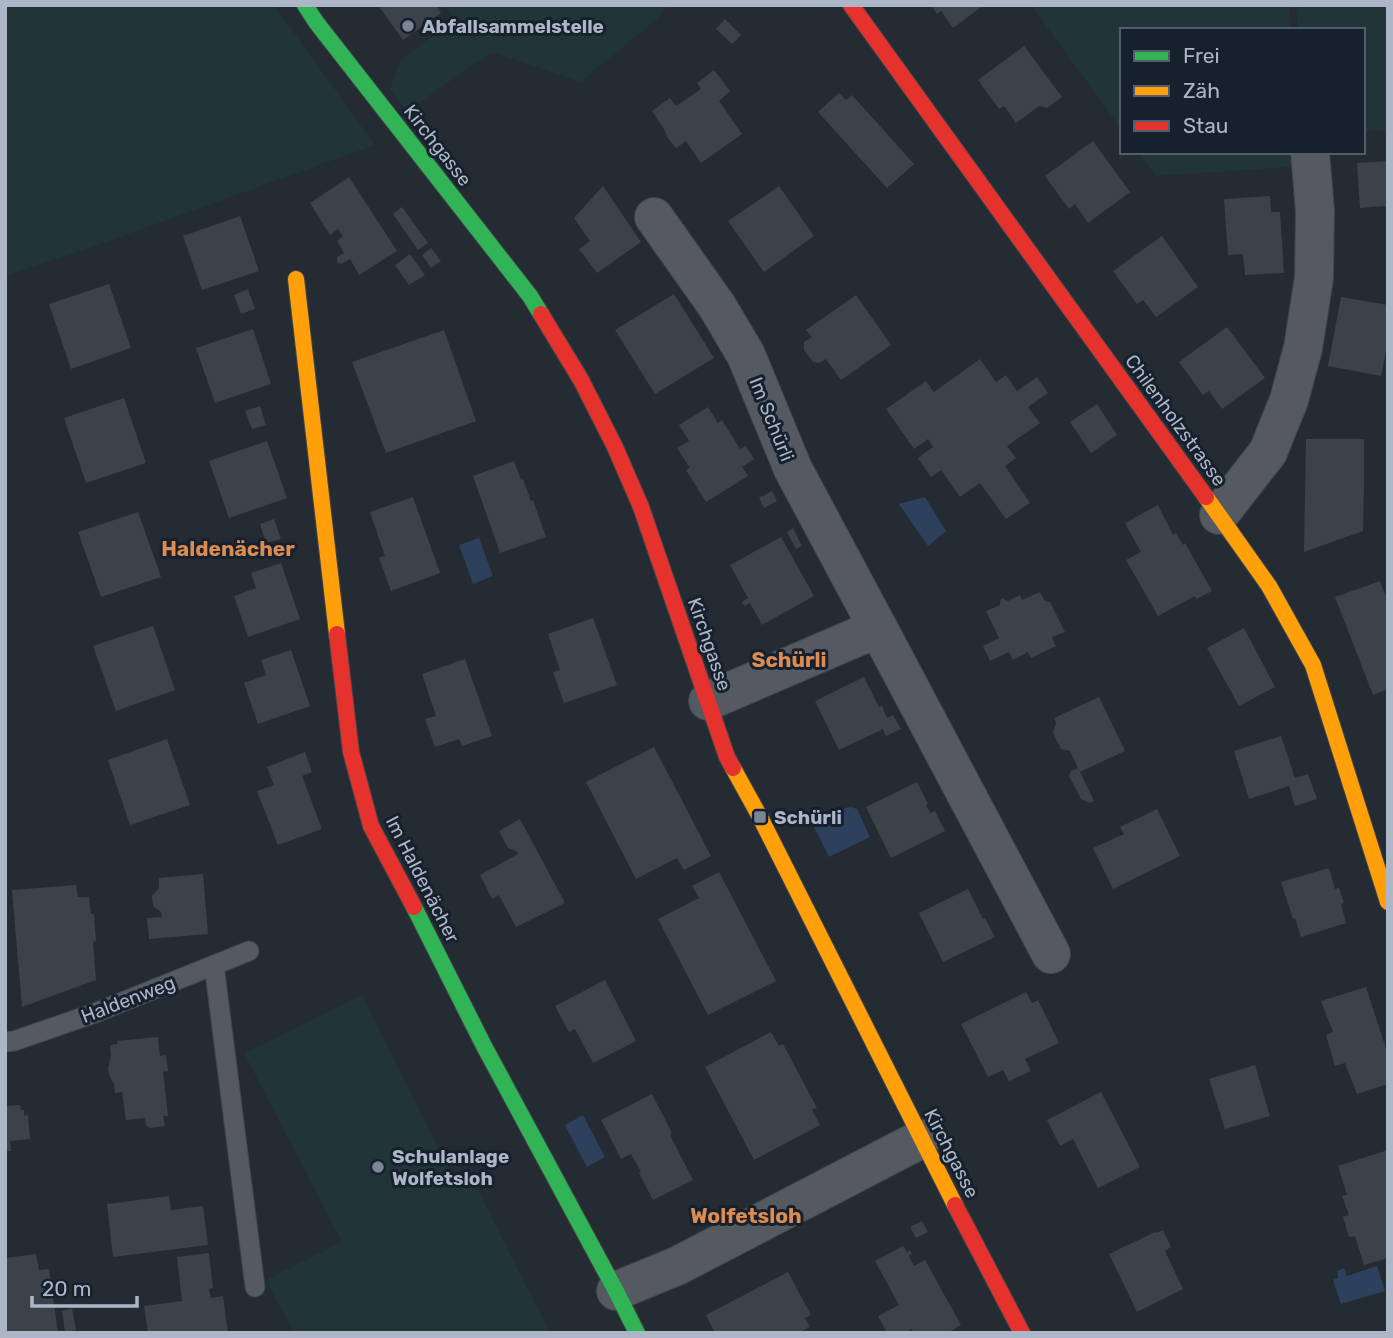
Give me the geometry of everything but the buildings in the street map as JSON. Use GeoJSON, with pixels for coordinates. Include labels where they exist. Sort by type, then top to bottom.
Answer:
{"type":"FeatureCollection","features":[{"type":"Feature","properties":{"kind":"street","name":"Kirchgasse"},"geometry":{"type":"LineString","coordinates":[[305,5],[530,296],[581,380],[615,447],[641,507],[727,757],[1021,1333]]}},
{"type":"Feature","properties":{"kind":"street","name":"Chilenholzstrasse"},"geometry":{"type":"LineString","coordinates":[[851,5],[1269,586],[1313,665],[1388,902]]}},
{"type":"Feature","properties":{"kind":"street"},"geometry":{"type":"LineString","coordinates":[[1219,515],[1268,452],[1289,400],[1303,348],[1314,278],[1315,211],[1310,154]]}},
{"type":"Feature","properties":{"kind":"street","name":"Im Schürli"},"geometry":{"type":"LineString","coordinates":[[654,217],[717,306],[746,355],[793,469],[1051,954]]}},
{"type":"Feature","properties":{"kind":"street","name":"Im Haldenächer"},"geometry":{"type":"LineString","coordinates":[[296,279],[351,752],[371,826],[484,1046],[637,1333]]}},
{"type":"Feature","properties":{"kind":"street"},"geometry":{"type":"LineString","coordinates":[[708,701],[877,628]]}},
{"type":"Feature","properties":{"kind":"street"},"geometry":{"type":"LineString","coordinates":[[616,1291],[677,1266],[921,1139]]}},
{"type":"Feature","properties":{"kind":"lane","name":"Haldenweg"},"geometry":{"type":"LineString","coordinates":[[5,1042],[95,1013],[249,951]]}},
{"type":"Feature","properties":{"kind":"lane"},"geometry":{"type":"LineString","coordinates":[[214,965],[255,1287]]}},
{"type":"Feature","properties":{"kind":"green space"},"geometry":{"type":"Polygon","coordinates":[[[5,5],[274,5],[375,145],[5,276],[5,5]]]}},
{"type":"Feature","properties":{"kind":"green space"},"geometry":{"type":"Polygon","coordinates":[[[445,5],[668,5],[657,19],[580,82],[492,52],[407,111],[390,89],[401,59],[455,20],[445,5]]]}},
{"type":"Feature","properties":{"kind":"green space"},"geometry":{"type":"Polygon","coordinates":[[[1031,5],[1289,5],[1291,28],[1120,28],[1120,127],[1031,5]]]}},
{"type":"Feature","properties":{"kind":"green space"},"geometry":{"type":"Polygon","coordinates":[[[1296,5],[1388,5],[1388,130],[1365,132],[1365,28],[1298,28],[1296,5]]]}},
{"type":"Feature","properties":{"kind":"green space"},"geometry":{"type":"Polygon","coordinates":[[[1140,154],[1300,154],[1301,166],[1156,176],[1140,154]]]}},
{"type":"Feature","properties":{"kind":"green space"},"geometry":{"type":"Polygon","coordinates":[[[362,995],[457,1185],[472,1178],[550,1333],[294,1333],[266,1280],[342,1242],[244,1053],[362,995]]]}},
{"type":"Feature","properties":{"kind":"water"},"geometry":{"type":"Polygon","coordinates":[[[925,497],[946,531],[928,546],[899,504],[925,497]]]}},
{"type":"Feature","properties":{"kind":"water"},"geometry":{"type":"Polygon","coordinates":[[[479,538],[493,576],[473,584],[459,545],[479,538]]]}},
{"type":"Feature","properties":{"kind":"water"},"geometry":{"type":"Polygon","coordinates":[[[851,807],[857,809],[870,837],[829,857],[814,827],[826,822],[839,810],[851,807]]]}},
{"type":"Feature","properties":{"kind":"water"},"geometry":{"type":"Polygon","coordinates":[[[583,1115],[605,1157],[587,1167],[565,1125],[583,1115]]]}},
{"type":"Feature","properties":{"kind":"water"},"geometry":{"type":"Polygon","coordinates":[[[1377,1266],[1385,1291],[1341,1304],[1333,1280],[1338,1278],[1337,1271],[1344,1268],[1347,1276],[1377,1266]]]}},
{"type":"Feature","properties":{"kind":"traffic: fast"},"geometry":{"type":"LineString","coordinates":[[305,5],[530,296],[541,314]]}},
{"type":"Feature","properties":{"kind":"traffic: fast"},"geometry":{"type":"LineString","coordinates":[[414,907],[484,1046],[637,1333]]}},
{"type":"Feature","properties":{"kind":"traffic: slow"},"geometry":{"type":"LineString","coordinates":[[296,279],[337,634]]}},
{"type":"Feature","properties":{"kind":"traffic: slow"},"geometry":{"type":"LineString","coordinates":[[1206,497],[1269,586],[1313,665],[1388,902]]}},
{"type":"Feature","properties":{"kind":"traffic: slow"},"geometry":{"type":"LineString","coordinates":[[733,768],[955,1205]]}},
{"type":"Feature","properties":{"kind":"traffic: jam"},"geometry":{"type":"LineString","coordinates":[[851,5],[1206,497]]}},
{"type":"Feature","properties":{"kind":"traffic: jam"},"geometry":{"type":"LineString","coordinates":[[541,314],[581,380],[615,447],[641,507],[733,768]]}},
{"type":"Feature","properties":{"kind":"traffic: jam"},"geometry":{"type":"LineString","coordinates":[[337,634],[351,752],[371,826],[414,907]]}},
{"type":"Feature","properties":{"kind":"traffic: jam"},"geometry":{"type":"LineString","coordinates":[[955,1205],[1022,1333]]}},
{"type":"Feature","properties":{"kind":"place","name":"Abfallsammelstelle"},"geometry":{"type":"Point","coordinates":[408,26]}},
{"type":"Feature","properties":{"kind":"place","name":"Schürli"},"geometry":{"type":"Point","coordinates":[760,817]}},
{"type":"Feature","properties":{"kind":"place","name":"Schulanlage Wolfetsloh"},"geometry":{"type":"Point","coordinates":[378,1167]}},
{"type":"Feature","properties":{"kind":"district","name":"Haldenächer"},"geometry":{"type":"Point","coordinates":[228,549]}},
{"type":"Feature","properties":{"kind":"district","name":"Schürli"},"geometry":{"type":"Point","coordinates":[789,660]}},
{"type":"Feature","properties":{"kind":"district","name":"Wolfetsloh"},"geometry":{"type":"Point","coordinates":[746,1216]}}]}
